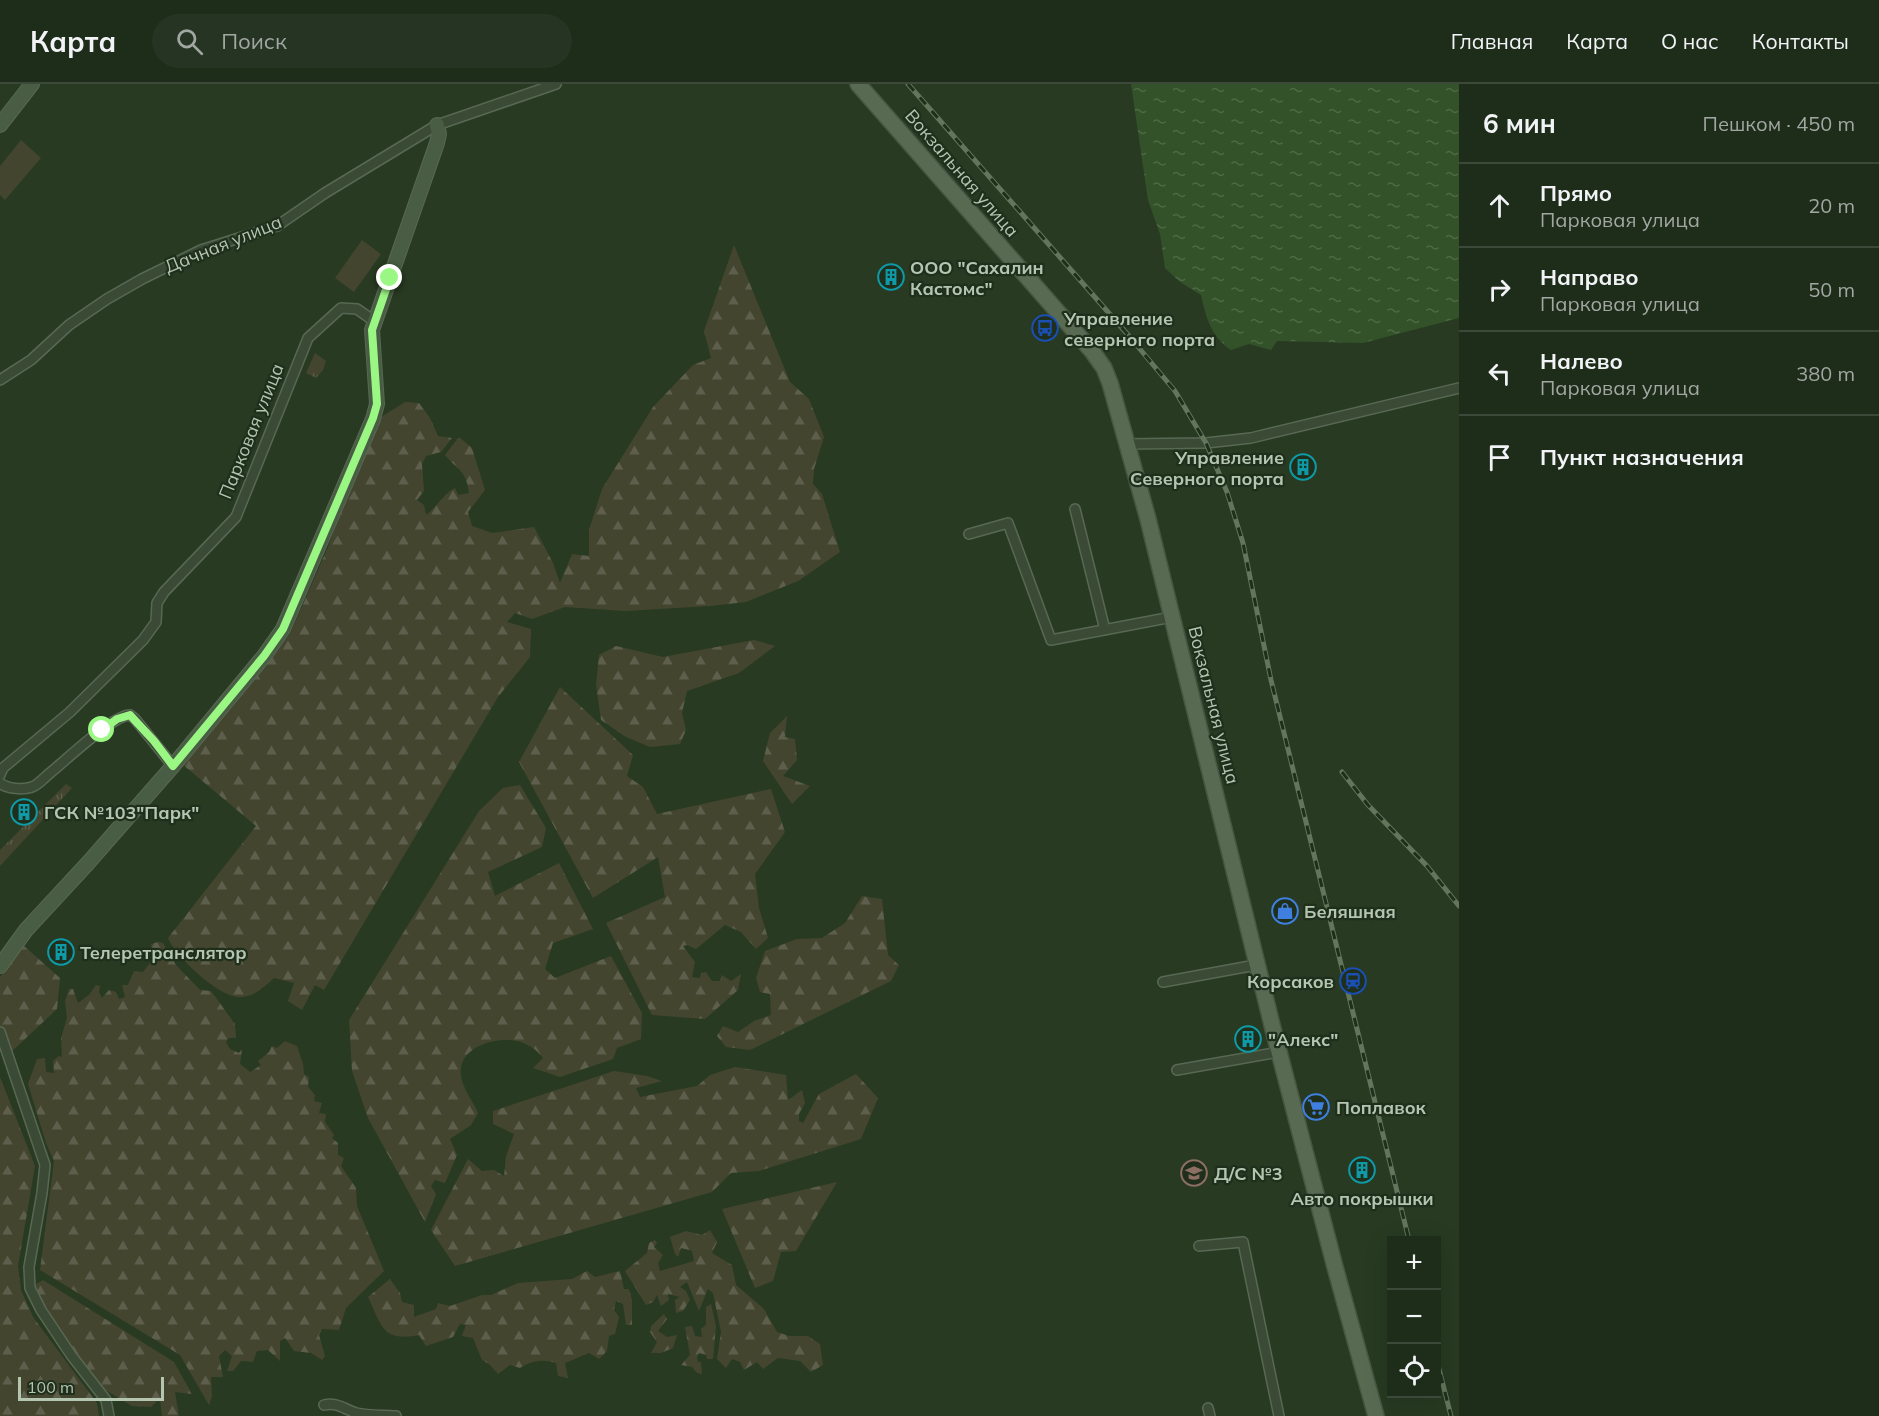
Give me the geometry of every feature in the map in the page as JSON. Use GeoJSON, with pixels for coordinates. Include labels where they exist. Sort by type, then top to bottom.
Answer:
{"type":"FeatureCollection","features":[{"type":"Feature","properties":{"kind":"main road","name":"Вокзальная улица"},"geometry":{"type":"LineString","coordinates":[[858,84],[1092,351],[1104,368],[1110,383],[1148,519],[1256,964],[1376,1416]]}},
{"type":"Feature","properties":{"kind":"street"},"geometry":{"type":"LineString","coordinates":[[0,125],[32,84]]}},
{"type":"Feature","properties":{"kind":"street","name":"Дачная улица"},"geometry":{"type":"LineString","coordinates":[[0,380],[31,360],[69,325],[107,299],[201,250],[277,226],[325,193],[437,125],[556,84]]}},
{"type":"Feature","properties":{"kind":"street"},"geometry":{"type":"LineString","coordinates":[[0,966],[26,930],[173,766],[264,656],[283,629],[373,418],[377,404],[372,330],[428,173],[439,134],[437,125]]}},
{"type":"Feature","properties":{"kind":"street","name":"Парковая улица"},"geometry":{"type":"LineString","coordinates":[[0,775],[3,768],[70,712],[143,640],[156,622],[157,603],[164,592],[236,517],[308,338],[341,308],[357,309],[374,321]]}},
{"type":"Feature","properties":{"kind":"street"},"geometry":{"type":"LineString","coordinates":[[1126,444],[1206,443],[1251,438],[1459,388]]}},
{"type":"Feature","properties":{"kind":"street"},"geometry":{"type":"LineString","coordinates":[[1075,509],[1105,630]]}},
{"type":"Feature","properties":{"kind":"street"},"geometry":{"type":"LineString","coordinates":[[969,534],[1008,523],[1052,640],[1172,617]]}},
{"type":"Feature","properties":{"kind":"street"},"geometry":{"type":"LineString","coordinates":[[0,783],[10,788],[33,787],[102,730],[125,715],[130,715],[135,719],[173,766]]}},
{"type":"Feature","properties":{"kind":"street"},"geometry":{"type":"LineString","coordinates":[[1163,982],[1256,964]]}},
{"type":"Feature","properties":{"kind":"street"},"geometry":{"type":"LineString","coordinates":[[0,1032],[45,1165],[29,1267],[30,1288],[41,1310],[106,1400],[109,1416]]}},
{"type":"Feature","properties":{"kind":"street"},"geometry":{"type":"LineString","coordinates":[[1177,1070],[1279,1052]]}},
{"type":"Feature","properties":{"kind":"street"},"geometry":{"type":"LineString","coordinates":[[1199,1246],[1243,1242],[1279,1416]]}},
{"type":"Feature","properties":{"kind":"street"},"geometry":{"type":"LineString","coordinates":[[324,1405],[343,1406],[358,1413],[396,1416]]}},
{"type":"Feature","properties":{"kind":"green space"},"geometry":{"type":"Polygon","coordinates":[[[21,140],[41,158],[5,200],[0,195],[0,166],[21,140]]]}},
{"type":"Feature","properties":{"kind":"green space"},"geometry":{"type":"Polygon","coordinates":[[[362,240],[381,254],[354,292],[335,278],[362,240]]]}},
{"type":"Feature","properties":{"kind":"green space"},"geometry":{"type":"Polygon","coordinates":[[[734,245],[790,382],[809,399],[824,437],[814,469],[813,484],[822,494],[840,552],[798,581],[746,602],[625,611],[565,607],[532,619],[515,613],[507,622],[531,629],[530,657],[498,697],[324,990],[315,985],[302,1010],[288,1001],[294,983],[274,978],[253,994],[238,997],[209,983],[179,955],[168,938],[256,826],[182,764],[290,634],[328,547],[351,481],[378,419],[405,402],[419,403],[430,418],[438,436],[452,438],[441,452],[426,456],[422,464],[424,491],[417,500],[424,505],[426,515],[455,488],[458,495],[469,493],[464,475],[445,455],[459,437],[472,448],[485,490],[468,512],[472,526],[492,533],[534,527],[553,563],[560,583],[572,554],[589,556],[589,530],[602,489],[653,407],[693,365],[711,358],[704,331],[734,245]]]}},
{"type":"Feature","properties":{"kind":"green space"},"geometry":{"type":"Polygon","coordinates":[[[315,353],[326,361],[323,370],[316,378],[306,373],[315,353]]]}},
{"type":"Feature","properties":{"kind":"green space"},"geometry":{"type":"Polygon","coordinates":[[[754,640],[775,646],[739,673],[687,691],[682,713],[686,730],[680,744],[650,747],[626,737],[601,720],[596,685],[599,655],[616,646],[663,657],[754,640]]]}},
{"type":"Feature","properties":{"kind":"green space"},"geometry":{"type":"Polygon","coordinates":[[[560,687],[633,755],[627,776],[643,787],[657,814],[771,789],[785,832],[755,874],[759,908],[768,938],[756,949],[741,932],[725,925],[696,949],[687,945],[683,946],[695,962],[692,977],[700,978],[701,973],[706,972],[712,981],[720,981],[722,975],[731,981],[741,974],[738,990],[705,1019],[652,1015],[606,923],[665,897],[658,857],[593,898],[519,762],[560,687]]]}},
{"type":"Feature","properties":{"kind":"green space"},"geometry":{"type":"Polygon","coordinates":[[[787,716],[785,737],[795,739],[797,760],[783,776],[810,786],[792,804],[763,761],[770,733],[787,716]]]}},
{"type":"Feature","properties":{"kind":"green space"},"geometry":{"type":"Polygon","coordinates":[[[66,784],[72,788],[0,866],[0,850],[66,784]]]}},
{"type":"Feature","properties":{"kind":"green space"},"geometry":{"type":"Polygon","coordinates":[[[520,785],[546,828],[542,847],[488,872],[495,896],[559,863],[593,929],[553,943],[545,969],[555,978],[611,956],[642,1013],[641,1039],[617,1048],[613,1059],[560,1077],[533,1068],[543,1058],[534,1049],[521,1042],[502,1040],[481,1045],[472,1050],[462,1065],[461,1075],[478,1113],[471,1125],[450,1139],[457,1155],[445,1183],[435,1180],[431,1186],[436,1194],[425,1222],[368,1118],[352,1071],[349,1020],[479,811],[503,788],[520,785]]]}},
{"type":"Feature","properties":{"kind":"green space"},"geometry":{"type":"Polygon","coordinates":[[[862,896],[882,899],[888,955],[899,965],[891,981],[750,1050],[726,1047],[717,1036],[723,1026],[738,1032],[754,1021],[771,1015],[770,994],[760,992],[756,978],[765,951],[797,939],[822,938],[845,923],[862,896]]]}},
{"type":"Feature","properties":{"kind":"green space"},"geometry":{"type":"Polygon","coordinates":[[[163,943],[176,965],[200,990],[211,991],[235,1024],[236,1038],[229,1038],[226,1042],[230,1049],[239,1053],[242,1049],[240,1064],[250,1072],[261,1065],[258,1061],[269,1052],[272,1046],[277,1048],[285,1041],[297,1046],[304,1074],[309,1077],[308,1087],[315,1095],[314,1101],[322,1103],[319,1113],[326,1114],[325,1122],[334,1135],[332,1138],[338,1143],[338,1155],[344,1158],[341,1166],[356,1188],[357,1206],[384,1271],[346,1308],[339,1330],[322,1329],[319,1335],[325,1356],[322,1360],[311,1353],[294,1351],[285,1338],[280,1341],[280,1361],[268,1350],[257,1351],[253,1362],[241,1361],[233,1371],[227,1371],[232,1356],[225,1350],[219,1356],[223,1377],[211,1377],[212,1396],[209,1405],[180,1355],[40,1270],[54,1161],[46,1143],[28,1084],[37,1059],[45,1058],[46,1072],[54,1073],[53,1061],[59,1056],[62,1057],[61,1038],[67,1018],[65,1001],[69,989],[73,989],[78,1003],[89,995],[96,985],[100,986],[99,992],[102,998],[109,990],[116,992],[119,999],[125,997],[122,985],[128,985],[134,971],[143,972],[153,959],[151,944],[163,943]]]}},
{"type":"Feature","properties":{"kind":"green space"},"geometry":{"type":"Polygon","coordinates":[[[24,946],[60,978],[57,1009],[9,1054],[0,1032],[0,977],[24,946]]]}},
{"type":"Feature","properties":{"kind":"green space"},"geometry":{"type":"Polygon","coordinates":[[[735,1067],[786,1075],[788,1100],[802,1090],[805,1103],[799,1114],[799,1121],[803,1123],[819,1094],[856,1074],[878,1098],[861,1139],[759,1171],[731,1173],[712,1192],[455,1266],[431,1230],[468,1159],[482,1171],[494,1170],[504,1176],[506,1156],[514,1134],[493,1124],[493,1111],[614,1071],[647,1076],[662,1081],[636,1088],[640,1097],[697,1086],[710,1075],[735,1067]]]}},
{"type":"Feature","properties":{"kind":"green space"},"geometry":{"type":"Polygon","coordinates":[[[0,1077],[35,1166],[18,1266],[21,1290],[33,1317],[97,1403],[99,1416],[0,1416],[0,1077]]]}},
{"type":"Feature","properties":{"kind":"green space"},"geometry":{"type":"Polygon","coordinates":[[[837,1182],[796,1251],[781,1252],[773,1281],[755,1288],[722,1209],[837,1182]]]}},
{"type":"Feature","properties":{"kind":"green space"},"geometry":{"type":"Polygon","coordinates":[[[710,1230],[717,1242],[712,1253],[732,1265],[736,1285],[764,1309],[777,1332],[789,1336],[808,1336],[820,1344],[823,1365],[811,1372],[800,1361],[778,1358],[763,1369],[757,1362],[744,1370],[740,1362],[732,1359],[726,1368],[717,1359],[721,1332],[713,1293],[708,1289],[699,1311],[687,1282],[680,1287],[686,1291],[690,1300],[683,1311],[676,1313],[675,1300],[680,1297],[668,1294],[669,1300],[661,1306],[657,1295],[653,1302],[646,1305],[625,1271],[647,1253],[649,1243],[655,1240],[657,1243],[654,1247],[663,1255],[658,1263],[660,1271],[694,1261],[692,1251],[681,1248],[678,1257],[675,1254],[670,1237],[686,1231],[702,1235],[710,1230]]]}},
{"type":"Feature","properties":{"kind":"green space"},"geometry":{"type":"Polygon","coordinates":[[[587,1271],[595,1277],[620,1271],[624,1289],[629,1289],[632,1300],[632,1325],[626,1325],[623,1304],[616,1301],[614,1310],[619,1317],[615,1334],[609,1336],[607,1351],[599,1359],[589,1353],[565,1363],[568,1378],[558,1376],[556,1363],[546,1361],[529,1363],[520,1368],[510,1365],[498,1374],[482,1360],[473,1338],[462,1336],[466,1325],[460,1324],[453,1337],[426,1346],[419,1335],[407,1337],[390,1334],[381,1324],[368,1297],[390,1279],[400,1293],[402,1302],[414,1305],[414,1317],[436,1309],[438,1303],[450,1306],[482,1295],[491,1295],[518,1283],[572,1279],[587,1271]]]}},
{"type":"Feature","properties":{"kind":"green space"},"geometry":{"type":"Polygon","coordinates":[[[43,1280],[174,1362],[192,1394],[175,1392],[179,1416],[162,1416],[160,1398],[151,1407],[132,1406],[92,1382],[30,1288],[43,1280]]]}},
{"type":"Feature","properties":{"kind":"green space"},"geometry":{"type":"Polygon","coordinates":[[[711,1304],[716,1326],[713,1359],[707,1359],[706,1355],[699,1353],[697,1357],[698,1362],[701,1362],[702,1374],[697,1373],[692,1367],[681,1365],[690,1355],[685,1327],[692,1326],[695,1336],[702,1337],[701,1329],[706,1325],[706,1307],[711,1304]]]}},
{"type":"Feature","properties":{"kind":"green space"},"geometry":{"type":"Polygon","coordinates":[[[664,1314],[667,1319],[658,1331],[667,1337],[677,1335],[673,1348],[661,1353],[651,1353],[657,1342],[650,1332],[651,1326],[664,1314]]]}},
{"type":"Feature","properties":{"kind":"water"},"geometry":{"type":"Polygon","coordinates":[[[1131,84],[1459,84],[1459,318],[1363,343],[1277,341],[1271,350],[1249,344],[1231,350],[1214,333],[1207,319],[1201,295],[1180,282],[1165,268],[1160,234],[1148,200],[1131,84]]]}},
{"type":"Feature","properties":{"kind":"railway"},"geometry":{"type":"LineString","coordinates":[[908,84],[1175,391],[1206,443],[1227,492],[1243,543],[1271,680],[1408,1236]]}},
{"type":"Feature","properties":{"kind":"railway"},"geometry":{"type":"LineString","coordinates":[[1342,772],[1368,805],[1427,866],[1459,906]]}},
{"type":"Feature","properties":{"kind":"railway"},"geometry":{"type":"LineString","coordinates":[[1441,1377],[1451,1416]]}},
{"type":"Feature","properties":{"kind":"place","name":"ООО \"Сахалин Кастомс\""},"geometry":{"type":"Point","coordinates":[891,277]}},
{"type":"Feature","properties":{"kind":"place","name":"Управление северного порта"},"geometry":{"type":"Point","coordinates":[1045,328]}},
{"type":"Feature","properties":{"kind":"place","name":"Управление Северного порта"},"geometry":{"type":"Point","coordinates":[1303,467]}},
{"type":"Feature","properties":{"kind":"place","name":"ГСК №103\"Парк\""},"geometry":{"type":"Point","coordinates":[24,812]}},
{"type":"Feature","properties":{"kind":"place","name":"Беляшная"},"geometry":{"type":"Point","coordinates":[1285,911]}},
{"type":"Feature","properties":{"kind":"place","name":"Телеретранслятор"},"geometry":{"type":"Point","coordinates":[61,952]}},
{"type":"Feature","properties":{"kind":"place","name":"Корсаков"},"geometry":{"type":"Point","coordinates":[1353,981]}},
{"type":"Feature","properties":{"kind":"place","name":"\"Алекс\""},"geometry":{"type":"Point","coordinates":[1248,1039]}},
{"type":"Feature","properties":{"kind":"place","name":"Поплавок"},"geometry":{"type":"Point","coordinates":[1316,1107]}},
{"type":"Feature","properties":{"kind":"place","name":"Авто покрышки"},"geometry":{"type":"Point","coordinates":[1362,1170]}},
{"type":"Feature","properties":{"kind":"place","name":"Д/С №3"},"geometry":{"type":"Point","coordinates":[1194,1173]}},
{"type":"Feature","properties":{"kind":"route"},"geometry":{"type":"LineString","coordinates":[[102,730],[117,719],[130,715],[173,766],[264,656],[283,629],[373,418],[377,404],[372,330],[390,278]]}}]}
